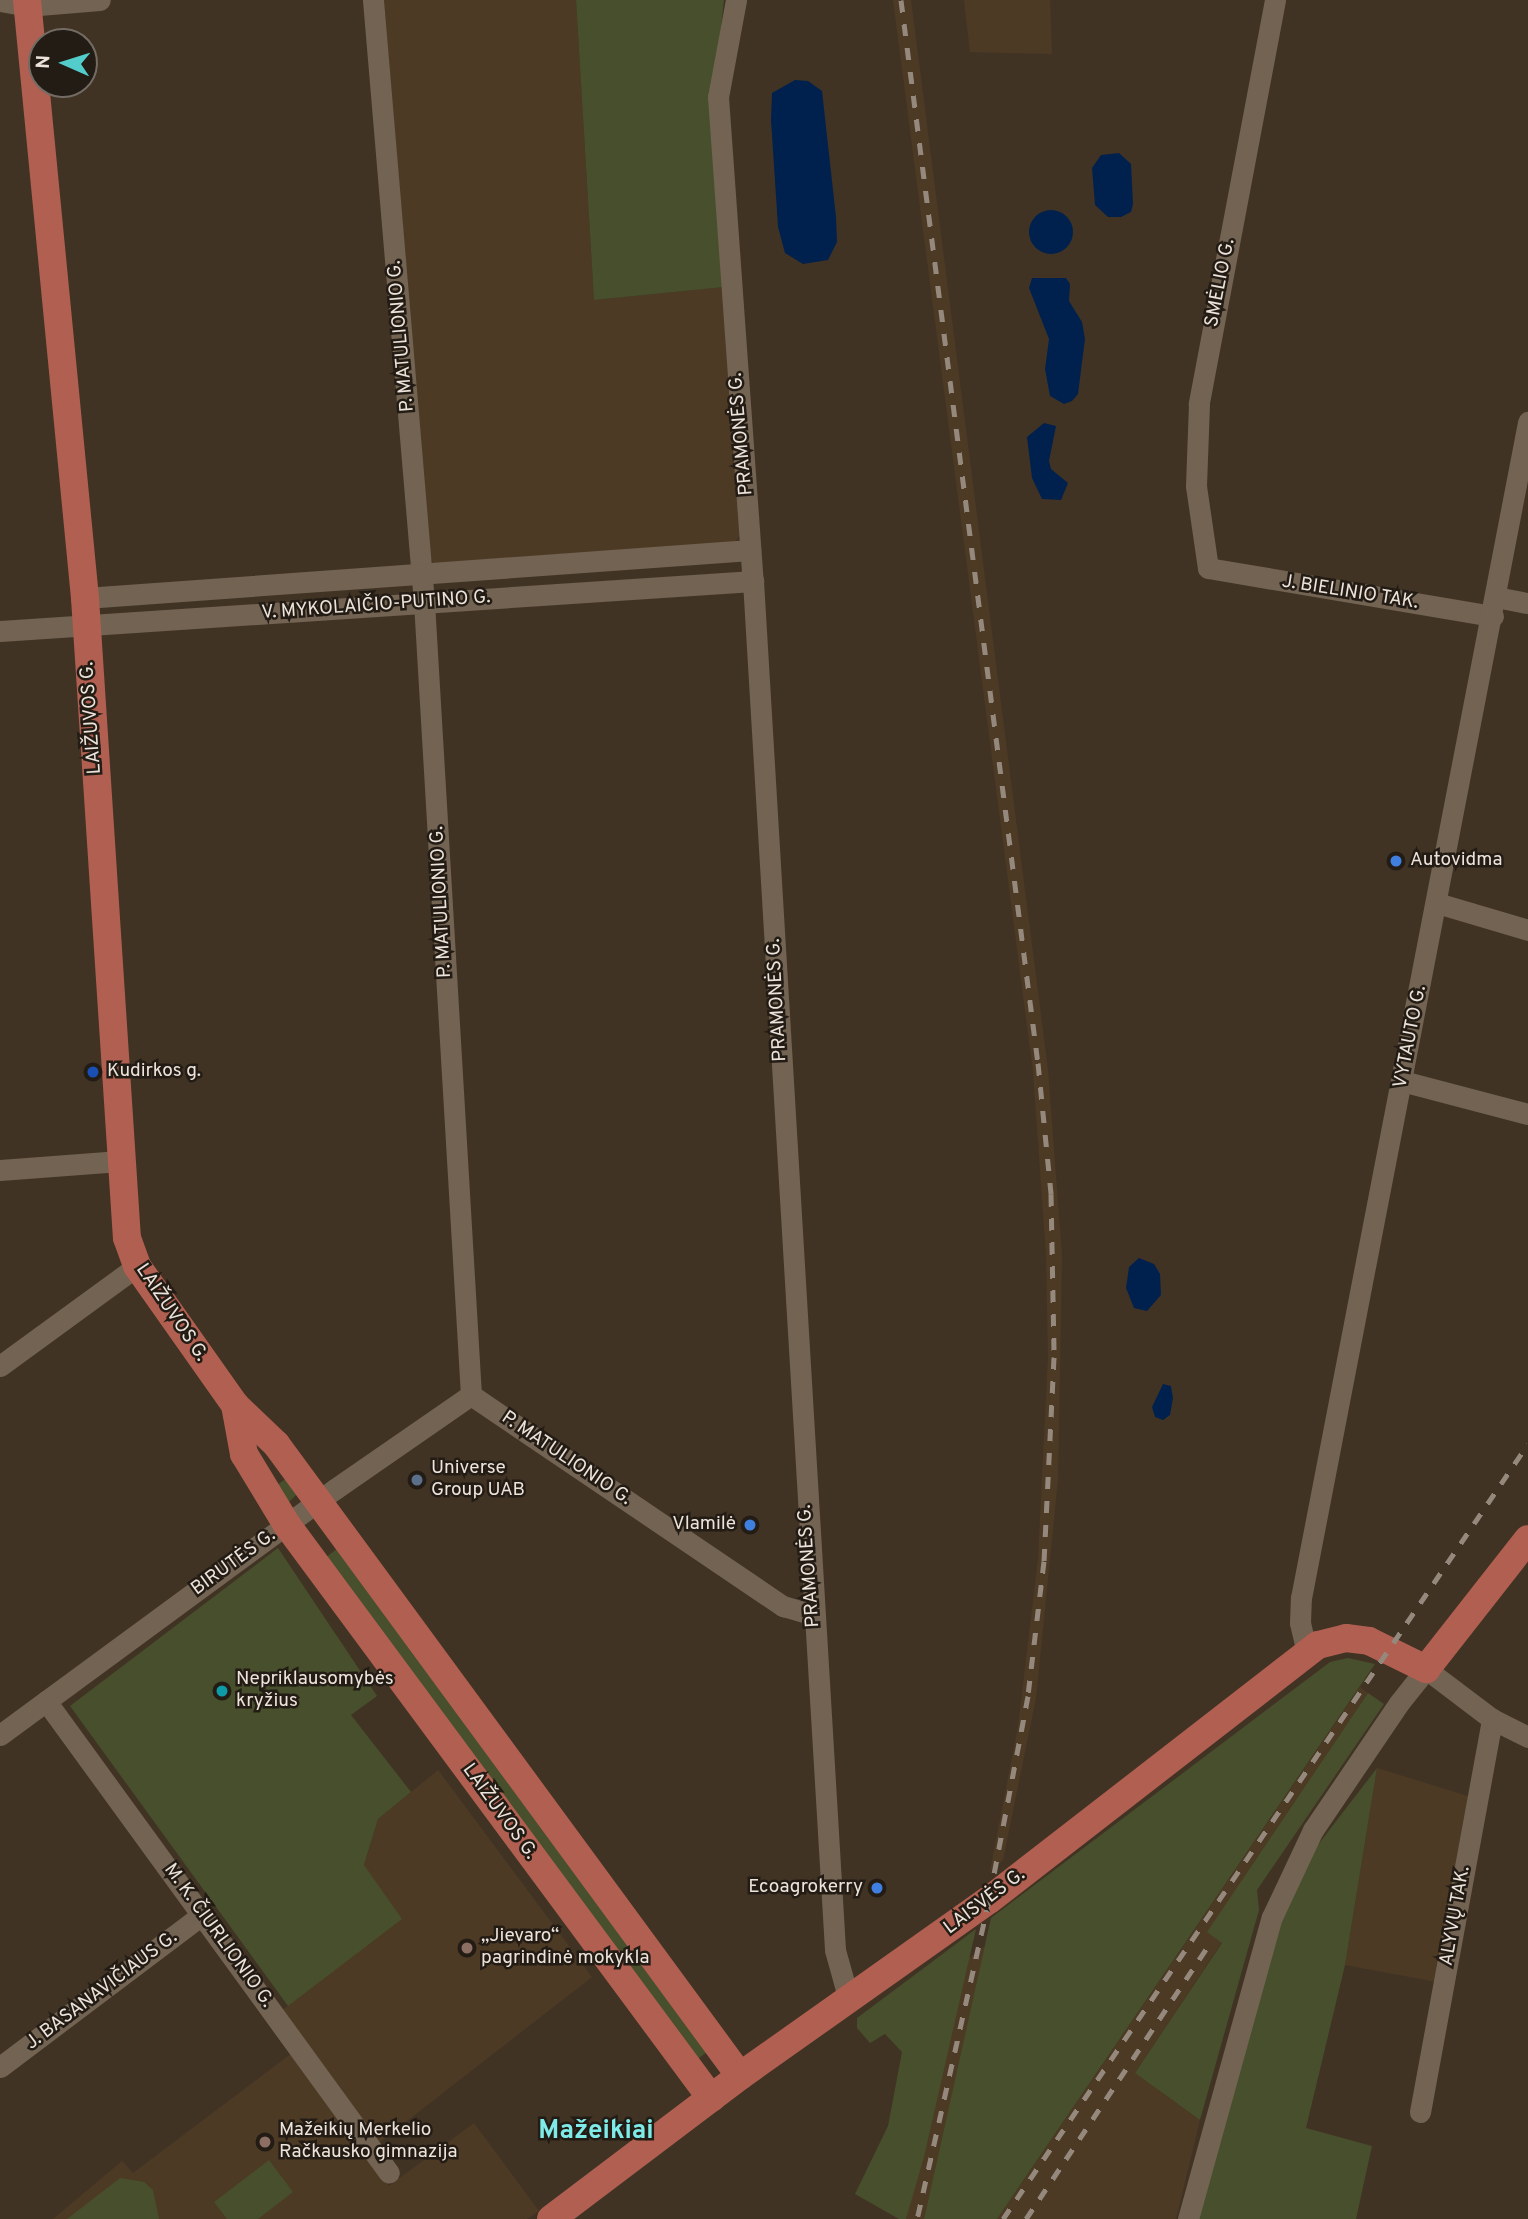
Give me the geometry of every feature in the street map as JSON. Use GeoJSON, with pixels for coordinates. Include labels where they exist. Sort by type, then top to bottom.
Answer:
{"type":"FeatureCollection","features":[{"type":"Feature","properties":{"kind":"main road","name":"LAIŽUVOS G."},"geometry":{"type":"LineString","coordinates":[[27,3],[85,598],[127,1238],[137,1266],[234,1405],[276,1444],[740,2076]]}},
{"type":"Feature","properties":{"kind":"main road","name":"LAIŽUVOS G."},"geometry":{"type":"LineString","coordinates":[[234,1405],[244,1454],[287,1525],[711,2098]]}},
{"type":"Feature","properties":{"kind":"main road"},"geometry":{"type":"LineString","coordinates":[[1426,1669],[1528,1539]]}},
{"type":"Feature","properties":{"kind":"main road","name":"LAISVĖS G."},"geometry":{"type":"LineString","coordinates":[[551,2219],[740,2076],[989,1900],[1307,1653],[1329,1640],[1346,1638],[1391,1649],[1426,1669]]}},
{"type":"Feature","properties":{"kind":"street"},"geometry":{"type":"LineString","coordinates":[[0,1],[27,3],[100,0]]}},
{"type":"Feature","properties":{"kind":"street","name":"P. MATULIONIO G."},"geometry":{"type":"LineString","coordinates":[[373,0],[422,573],[471,1395],[783,1606],[814,1615]]}},
{"type":"Feature","properties":{"kind":"street","name":"PRAMONĖS G."},"geometry":{"type":"LineString","coordinates":[[736,0],[718,97],[752,580],[835,1950],[849,2000]]}},
{"type":"Feature","properties":{"kind":"street","name":"SMĖLIO G."},"geometry":{"type":"LineString","coordinates":[[1208,568],[1196,486],[1199,404],[1275,0]]}},
{"type":"Feature","properties":{"kind":"street","name":"VYTAUTO G."},"geometry":{"type":"LineString","coordinates":[[1307,1653],[1300,1623],[1301,1598],[1528,422]]}},
{"type":"Feature","properties":{"kind":"street","name":"V. MYKOLAIČIO-PUTINO G."},"geometry":{"type":"LineString","coordinates":[[85,598],[750,550]]}},
{"type":"Feature","properties":{"kind":"street","name":"J. BIELINIO TAK."},"geometry":{"type":"LineString","coordinates":[[1208,568],[1494,606],[1528,603]]}},
{"type":"Feature","properties":{"kind":"street","name":"V. MYKOLAIČIO-PUTINO G."},"geometry":{"type":"LineString","coordinates":[[0,631],[752,580]]}},
{"type":"Feature","properties":{"kind":"street"},"geometry":{"type":"LineString","coordinates":[[1437,903],[1528,930]]}},
{"type":"Feature","properties":{"kind":"street"},"geometry":{"type":"LineString","coordinates":[[1402,1081],[1528,1114]]}},
{"type":"Feature","properties":{"kind":"street"},"geometry":{"type":"LineString","coordinates":[[0,1170],[120,1161]]}},
{"type":"Feature","properties":{"kind":"street"},"geometry":{"type":"LineString","coordinates":[[0,1366],[137,1266]]}},
{"type":"Feature","properties":{"kind":"street","name":"BIRUTĖS G."},"geometry":{"type":"LineString","coordinates":[[0,1735],[317,1502],[471,1395]]}},
{"type":"Feature","properties":{"kind":"street"},"geometry":{"type":"LineString","coordinates":[[1188,2219],[1240,2018],[1294,1864],[1313,1830],[1426,1669],[1492,1719],[1528,1737]]}},
{"type":"Feature","properties":{"kind":"street","name":"M. K. ČIURLIONIO G."},"geometry":{"type":"LineString","coordinates":[[46,1701],[204,1914],[389,2173]]}},
{"type":"Feature","properties":{"kind":"street","name":"ALYVŲ TAK."},"geometry":{"type":"LineString","coordinates":[[1420,2112],[1492,1719]]}},
{"type":"Feature","properties":{"kind":"street","name":"J. BASANAVIČIAUS G."},"geometry":{"type":"LineString","coordinates":[[0,2067],[204,1914]]}},
{"type":"Feature","properties":{"kind":"shaded area"},"geometry":{"type":"Polygon","coordinates":[[[384,0],[576,0],[594,300],[724,287],[740,536],[734,542],[434,563],[430,559],[384,0]]]}},
{"type":"Feature","properties":{"kind":"shaded area"},"geometry":{"type":"Polygon","coordinates":[[[893,0],[911,0],[1048,1070],[1062,1256],[1058,1479],[1036,1698],[1003,1860],[990,1871],[1018,1727],[1038,1559],[1048,1357],[1046,1255],[1033,1071],[893,0]]]}},
{"type":"Feature","properties":{"kind":"shaded area"},"geometry":{"type":"Polygon","coordinates":[[[964,0],[1050,0],[1052,54],[970,52],[964,0]]]}},
{"type":"Feature","properties":{"kind":"shaded area"},"geometry":{"type":"Polygon","coordinates":[[[1360,1687],[1368,1693],[1208,1931],[1222,1942],[1135,2073],[1200,2120],[1176,2219],[997,2219],[1360,1687]]]}},
{"type":"Feature","properties":{"kind":"shaded area"},"geometry":{"type":"Polygon","coordinates":[[[1377,1768],[1471,1797],[1437,1982],[1345,1965],[1377,1768]]]}},
{"type":"Feature","properties":{"kind":"shaded area","name":"„Jievaro“ pagrindinė mokykla"},"geometry":{"type":"Polygon","coordinates":[[[438,1770],[592,1977],[376,2145],[280,2011],[288,2006],[364,1866],[378,1819],[438,1770]]]}},
{"type":"Feature","properties":{"kind":"shaded area"},"geometry":{"type":"Polygon","coordinates":[[[985,1946],[924,2219],[906,2219],[969,1958],[985,1946]]]}},
{"type":"Feature","properties":{"kind":"shaded area","name":"Mažeikių Merkelio Račkausko gimnazija"},"geometry":{"type":"Polygon","coordinates":[[[292,2053],[389,2186],[474,2123],[539,2211],[527,2219],[53,2219],[122,2161],[133,2173],[292,2053]]]}},
{"type":"Feature","properties":{"kind":"green space"},"geometry":{"type":"Polygon","coordinates":[[[576,0],[724,0],[713,100],[724,287],[594,300],[576,0]]]}},
{"type":"Feature","properties":{"kind":"green space"},"geometry":{"type":"Polygon","coordinates":[[[287,1478],[297,1494],[289,1502],[274,1487],[287,1478]]]}},
{"type":"Feature","properties":{"kind":"green space"},"geometry":{"type":"Polygon","coordinates":[[[278,1548],[377,1696],[351,1715],[411,1792],[378,1819],[364,1865],[402,1919],[288,2006],[70,1706],[278,1548]]]}},
{"type":"Feature","properties":{"kind":"green space"},"geometry":{"type":"Polygon","coordinates":[[[338,1548],[710,2050],[696,2060],[325,1558],[338,1548]]]}},
{"type":"Feature","properties":{"kind":"green space"},"geometry":{"type":"Polygon","coordinates":[[[1348,1658],[1375,1664],[997,2219],[924,2219],[991,1918],[1330,1662],[1348,1658]]]}},
{"type":"Feature","properties":{"kind":"green space"},"geometry":{"type":"Polygon","coordinates":[[[1368,1693],[1384,1704],[1257,1890],[1259,1910],[1200,2120],[1135,2073],[1222,1943],[1207,1932],[1368,1693]]]}},
{"type":"Feature","properties":{"kind":"green space"},"geometry":{"type":"Polygon","coordinates":[[[1377,1768],[1345,1965],[1306,2128],[1372,2146],[1356,2219],[1198,2219],[1280,1924],[1314,1850],[1377,1768]]]}},
{"type":"Feature","properties":{"kind":"green space"},"geometry":{"type":"Polygon","coordinates":[[[976,1929],[924,2157],[906,2219],[899,2219],[855,2194],[888,2126],[902,2052],[885,2034],[870,2043],[857,2028],[857,2018],[976,1929]]]}},
{"type":"Feature","properties":{"kind":"green space"},"geometry":{"type":"Polygon","coordinates":[[[269,2160],[293,2192],[258,2219],[227,2219],[214,2202],[269,2160]]]}},
{"type":"Feature","properties":{"kind":"green space"},"geometry":{"type":"Polygon","coordinates":[[[120,2178],[144,2182],[153,2190],[159,2219],[67,2219],[120,2178]]]}},
{"type":"Feature","properties":{"kind":"water"},"geometry":{"type":"Polygon","coordinates":[[[795,80],[808,81],[822,91],[836,217],[837,242],[828,260],[803,264],[785,253],[778,227],[771,120],[772,93],[795,80]]]}},
{"type":"Feature","properties":{"kind":"water"},"geometry":{"type":"Polygon","coordinates":[[[1119,153],[1131,164],[1133,204],[1131,212],[1121,217],[1108,217],[1095,205],[1092,168],[1101,155],[1119,153]]]}},
{"type":"Feature","properties":{"kind":"water"},"geometry":{"type":"Polygon","coordinates":[[[1051,210],[1060,211],[1067,216],[1072,223],[1072,241],[1067,248],[1060,253],[1051,254],[1042,253],[1035,248],[1030,241],[1029,232],[1030,223],[1035,216],[1042,211],[1051,210]]]}},
{"type":"Feature","properties":{"kind":"water"},"geometry":{"type":"Polygon","coordinates":[[[1032,278],[1066,278],[1070,284],[1069,301],[1082,322],[1085,339],[1078,394],[1072,401],[1064,404],[1050,396],[1045,369],[1049,339],[1029,288],[1032,278]]]}},
{"type":"Feature","properties":{"kind":"water"},"geometry":{"type":"Polygon","coordinates":[[[1044,423],[1056,426],[1049,461],[1051,469],[1068,483],[1061,500],[1042,499],[1032,478],[1027,437],[1044,423]]]}},
{"type":"Feature","properties":{"kind":"water"},"geometry":{"type":"Polygon","coordinates":[[[1139,1258],[1154,1264],[1160,1274],[1161,1295],[1147,1311],[1134,1308],[1126,1288],[1129,1267],[1139,1258]]]}},
{"type":"Feature","properties":{"kind":"water"},"geometry":{"type":"Polygon","coordinates":[[[1163,1384],[1171,1386],[1173,1398],[1170,1415],[1163,1420],[1155,1417],[1152,1407],[1163,1384]]]}},
{"type":"Feature","properties":{"kind":"railway"},"geometry":{"type":"LineString","coordinates":[[901,0],[1038,1063],[1051,1194],[1054,1357],[1044,1561],[1028,1696],[989,1900],[917,2219]]}},
{"type":"Feature","properties":{"kind":"railway"},"geometry":{"type":"LineString","coordinates":[[1003,2219],[1528,1444]]}},
{"type":"Feature","properties":{"kind":"railway"},"geometry":{"type":"LineString","coordinates":[[1026,2219],[1210,1943]]}},
{"type":"Feature","properties":{"kind":"place","name":"Autovidma"},"geometry":{"type":"Point","coordinates":[1396,861]}},
{"type":"Feature","properties":{"kind":"place","name":"Kudirkos g."},"geometry":{"type":"Point","coordinates":[93,1072]}},
{"type":"Feature","properties":{"kind":"place","name":"Universe Group UAB"},"geometry":{"type":"Point","coordinates":[417,1480]}},
{"type":"Feature","properties":{"kind":"place","name":"Vlamilė"},"geometry":{"type":"Point","coordinates":[750,1525]}},
{"type":"Feature","properties":{"kind":"place","name":"Nepriklausomybės kryžius"},"geometry":{"type":"Point","coordinates":[222,1691]}},
{"type":"Feature","properties":{"kind":"place","name":"Ecoagrokerry"},"geometry":{"type":"Point","coordinates":[877,1888]}},
{"type":"Feature","properties":{"kind":"place","name":"„Jievaro“ pagrindinė mokykla"},"geometry":{"type":"Point","coordinates":[467,1948]}},
{"type":"Feature","properties":{"kind":"place","name":"Mažeikių Merkelio Račkausko gimnazija"},"geometry":{"type":"Point","coordinates":[265,2142]}},
{"type":"Feature","properties":{"kind":"district","name":"Mažeikiai"},"geometry":{"type":"Point","coordinates":[596,2132]}}]}
